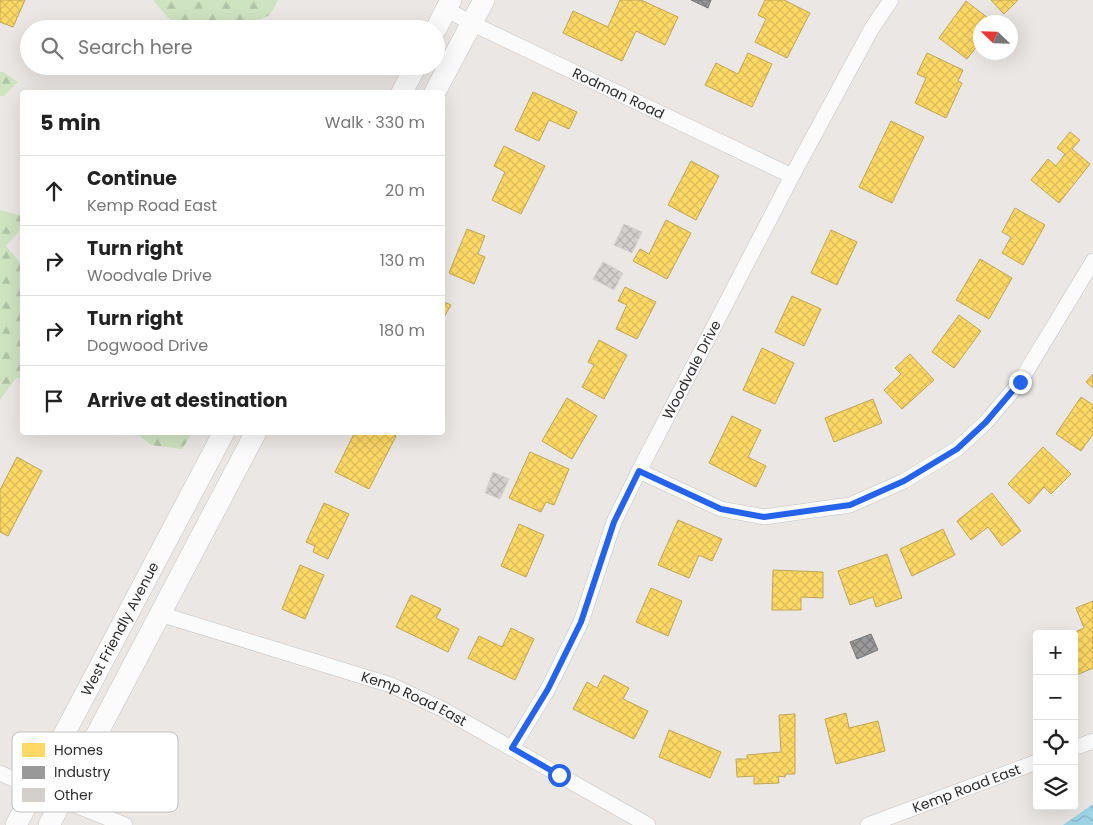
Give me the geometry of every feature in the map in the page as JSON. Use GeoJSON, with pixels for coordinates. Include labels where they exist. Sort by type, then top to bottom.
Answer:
{"type":"FeatureCollection","features":[{"type":"Feature","properties":{"kind":"main road"},"geometry":{"type":"LineString","coordinates":[[445,73],[484,0]]}},
{"type":"Feature","properties":{"kind":"main road"},"geometry":{"type":"LineString","coordinates":[[440,20],[448,5]]}},
{"type":"Feature","properties":{"kind":"main road"},"geometry":{"type":"LineString","coordinates":[[403,90],[411,75]]}},
{"type":"Feature","properties":{"kind":"main road"},"geometry":{"type":"LineString","coordinates":[[436,90],[444,75]]}},
{"type":"Feature","properties":{"kind":"main road","name":"West Friendly Avenue"},"geometry":{"type":"LineString","coordinates":[[65,732],[222,435]]}},
{"type":"Feature","properties":{"kind":"main road","name":"West Friendly Avenue"},"geometry":{"type":"LineString","coordinates":[[98,732],[254,435]]}},
{"type":"Feature","properties":{"kind":"main road","name":"West Friendly Avenue"},"geometry":{"type":"LineString","coordinates":[[16,825],[23,812]]}},
{"type":"Feature","properties":{"kind":"main road","name":"West Friendly Avenue"},"geometry":{"type":"LineString","coordinates":[[49,825],[56,812]]}},
{"type":"Feature","properties":{"kind":"street","name":"Woodvale Drive"},"geometry":{"type":"LineString","coordinates":[[512,748],[548,689],[581,622],[614,522],[639,471],[792,176],[872,28],[891,0]]}},
{"type":"Feature","properties":{"kind":"street","name":"Rodman Road"},"geometry":{"type":"LineString","coordinates":[[448,5],[472,23],[792,176]]}},
{"type":"Feature","properties":{"kind":"street"},"geometry":{"type":"LineString","coordinates":[[639,471],[721,509],[764,517],[850,505],[904,481],[957,449],[986,422],[1020,382],[1093,261]]}},
{"type":"Feature","properties":{"kind":"street","name":"Kemp Road East"},"geometry":{"type":"LineString","coordinates":[[160,614],[391,685],[442,708],[648,825]]}},
{"type":"Feature","properties":{"kind":"street"},"geometry":{"type":"LineString","coordinates":[[1078,746],[1093,740]]}},
{"type":"Feature","properties":{"kind":"street","name":"Kemp Road East"},"geometry":{"type":"LineString","coordinates":[[868,825],[1033,763]]}},
{"type":"Feature","properties":{"kind":"street"},"geometry":{"type":"LineString","coordinates":[[0,773],[12,778]]}},
{"type":"Feature","properties":{"kind":"street"},"geometry":{"type":"LineString","coordinates":[[94,812],[126,825]]}},
{"type":"Feature","properties":{"kind":"green space"},"geometry":{"type":"Polygon","coordinates":[[[153,0],[278,0],[270,15],[259,20],[170,20],[153,0]]]}},
{"type":"Feature","properties":{"kind":"green space"},"geometry":{"type":"Polygon","coordinates":[[[0,72],[18,82],[4,96],[0,96],[0,72]]]}},
{"type":"Feature","properties":{"kind":"green space"},"geometry":{"type":"Polygon","coordinates":[[[0,210],[20,215],[20,230],[6,246],[20,263],[20,379],[16,378],[0,400],[0,210]]]}},
{"type":"Feature","properties":{"kind":"green space"},"geometry":{"type":"Polygon","coordinates":[[[138,435],[191,435],[182,449],[151,445],[138,435]]]}},
{"type":"Feature","properties":{"kind":"water"},"geometry":{"type":"Polygon","coordinates":[[[1093,804],[1093,825],[1063,825],[1093,804]]]}},
{"type":"Feature","properties":{"kind":"building: Homes"},"geometry":{"type":"Polygon","coordinates":[[[0,0],[25,0],[13,27],[0,22],[0,0]]]}},
{"type":"Feature","properties":{"kind":"building: Homes"},"geometry":{"type":"Polygon","coordinates":[[[620,0],[641,0],[678,17],[665,45],[636,31],[622,61],[563,33],[573,11],[608,27],[620,0]]]}},
{"type":"Feature","properties":{"kind":"building: Homes"},"geometry":{"type":"Polygon","coordinates":[[[765,0],[784,0],[810,13],[787,58],[755,42],[766,19],[758,15],[765,0]]]}},
{"type":"Feature","properties":{"kind":"building: Homes"},"geometry":{"type":"Polygon","coordinates":[[[991,0],[1018,0],[1004,14],[991,0]]]}},
{"type":"Feature","properties":{"kind":"building: Homes"},"geometry":{"type":"Polygon","coordinates":[[[966,1],[984,15],[973,15],[973,51],[967,59],[939,38],[966,1]]]}},
{"type":"Feature","properties":{"kind":"building: Homes"},"geometry":{"type":"Polygon","coordinates":[[[748,53],[772,64],[752,107],[705,85],[716,63],[738,74],[748,53]]]}},
{"type":"Feature","properties":{"kind":"building: Homes"},"geometry":{"type":"Polygon","coordinates":[[[927,53],[963,70],[958,81],[962,83],[946,118],[915,103],[926,78],[917,74],[927,53]]]}},
{"type":"Feature","properties":{"kind":"building: Homes"},"geometry":{"type":"Polygon","coordinates":[[[533,92],[577,112],[569,129],[549,120],[539,141],[515,130],[533,92]]]}},
{"type":"Feature","properties":{"kind":"building: Homes"},"geometry":{"type":"Polygon","coordinates":[[[891,121],[924,137],[892,203],[859,187],[891,121]]]}},
{"type":"Feature","properties":{"kind":"building: Homes"},"geometry":{"type":"Polygon","coordinates":[[[1070,132],[1080,140],[1072,149],[1090,164],[1059,203],[1031,180],[1048,159],[1056,166],[1065,154],[1057,148],[1070,132]]]}},
{"type":"Feature","properties":{"kind":"building: Homes"},"geometry":{"type":"Polygon","coordinates":[[[504,146],[545,166],[521,214],[492,200],[505,172],[494,166],[504,146]]]}},
{"type":"Feature","properties":{"kind":"building: Homes"},"geometry":{"type":"Polygon","coordinates":[[[691,161],[719,176],[696,220],[668,205],[691,161]]]}},
{"type":"Feature","properties":{"kind":"building: Homes"},"geometry":{"type":"Polygon","coordinates":[[[1015,208],[1045,225],[1023,265],[1002,253],[1011,237],[1002,232],[1015,208]]]}},
{"type":"Feature","properties":{"kind":"building: Homes"},"geometry":{"type":"Polygon","coordinates":[[[666,220],[691,233],[667,279],[633,261],[640,249],[649,254],[666,220]]]}},
{"type":"Feature","properties":{"kind":"building: Homes"},"geometry":{"type":"Polygon","coordinates":[[[467,229],[485,236],[478,254],[485,257],[474,284],[449,273],[467,229]]]}},
{"type":"Feature","properties":{"kind":"building: Homes"},"geometry":{"type":"Polygon","coordinates":[[[831,230],[857,242],[837,285],[811,273],[831,230]]]}},
{"type":"Feature","properties":{"kind":"building: Homes"},"geometry":{"type":"Polygon","coordinates":[[[980,259],[1012,278],[989,319],[956,300],[980,259]]]}},
{"type":"Feature","properties":{"kind":"building: Homes"},"geometry":{"type":"Polygon","coordinates":[[[625,287],[656,302],[637,339],[616,329],[627,305],[618,301],[625,287]]]}},
{"type":"Feature","properties":{"kind":"building: Homes"},"geometry":{"type":"Polygon","coordinates":[[[792,296],[821,309],[804,346],[775,332],[792,296]]]}},
{"type":"Feature","properties":{"kind":"building: Homes"},"geometry":{"type":"Polygon","coordinates":[[[445,302],[451,305],[445,315],[445,302]]]}},
{"type":"Feature","properties":{"kind":"building: Homes"},"geometry":{"type":"Polygon","coordinates":[[[959,315],[981,331],[954,368],[932,352],[959,315]]]}},
{"type":"Feature","properties":{"kind":"building: Homes"},"geometry":{"type":"Polygon","coordinates":[[[599,340],[627,355],[604,399],[582,387],[594,365],[588,362],[599,340]]]}},
{"type":"Feature","properties":{"kind":"building: Homes"},"geometry":{"type":"Polygon","coordinates":[[[762,348],[794,363],[775,404],[743,390],[762,348]]]}},
{"type":"Feature","properties":{"kind":"building: Homes"},"geometry":{"type":"Polygon","coordinates":[[[910,354],[934,380],[902,409],[884,390],[901,374],[895,368],[910,354]]]}},
{"type":"Feature","properties":{"kind":"building: Homes"},"geometry":{"type":"Polygon","coordinates":[[[1093,374],[1093,388],[1086,382],[1093,374]]]}},
{"type":"Feature","properties":{"kind":"building: Homes"},"geometry":{"type":"Polygon","coordinates":[[[1081,397],[1093,405],[1093,434],[1081,451],[1056,434],[1081,397]]]}},
{"type":"Feature","properties":{"kind":"building: Homes"},"geometry":{"type":"Polygon","coordinates":[[[567,398],[597,416],[572,459],[542,441],[567,398]]]}},
{"type":"Feature","properties":{"kind":"building: Homes"},"geometry":{"type":"Polygon","coordinates":[[[873,399],[882,423],[834,442],[825,418],[873,399]]]}},
{"type":"Feature","properties":{"kind":"building: Homes"},"geometry":{"type":"Polygon","coordinates":[[[732,416],[761,430],[748,457],[766,466],[756,487],[709,463],[732,416]]]}},
{"type":"Feature","properties":{"kind":"building: Homes"},"geometry":{"type":"Polygon","coordinates":[[[354,435],[396,436],[369,489],[335,472],[354,435]]]}},
{"type":"Feature","properties":{"kind":"building: Homes"},"geometry":{"type":"Polygon","coordinates":[[[1043,447],[1071,474],[1051,494],[1044,487],[1029,504],[1008,484],[1043,447]]]}},
{"type":"Feature","properties":{"kind":"building: Homes"},"geometry":{"type":"Polygon","coordinates":[[[530,452],[569,469],[554,505],[546,502],[541,512],[509,498],[530,452]]]}},
{"type":"Feature","properties":{"kind":"building: Homes"},"geometry":{"type":"Polygon","coordinates":[[[17,457],[42,471],[8,536],[0,532],[0,490],[17,457]]]}},
{"type":"Feature","properties":{"kind":"building: Homes"},"geometry":{"type":"Polygon","coordinates":[[[992,493],[1021,531],[1002,546],[988,527],[971,540],[957,521],[992,493]]]}},
{"type":"Feature","properties":{"kind":"building: Homes"},"geometry":{"type":"Polygon","coordinates":[[[324,503],[349,514],[328,559],[313,552],[315,546],[306,542],[324,503]]]}},
{"type":"Feature","properties":{"kind":"building: Homes"},"geometry":{"type":"Polygon","coordinates":[[[678,520],[722,539],[712,561],[699,555],[689,578],[658,565],[678,520]]]}},
{"type":"Feature","properties":{"kind":"building: Homes"},"geometry":{"type":"Polygon","coordinates":[[[519,524],[544,535],[526,577],[501,566],[519,524]]]}},
{"type":"Feature","properties":{"kind":"building: Homes"},"geometry":{"type":"Polygon","coordinates":[[[943,529],[955,555],[912,576],[900,549],[943,529]]]}},
{"type":"Feature","properties":{"kind":"building: Homes"},"geometry":{"type":"Polygon","coordinates":[[[887,554],[902,598],[876,607],[873,597],[850,605],[838,571],[887,554]]]}},
{"type":"Feature","properties":{"kind":"building: Homes"},"geometry":{"type":"Polygon","coordinates":[[[300,565],[324,575],[305,619],[282,609],[300,565]]]}},
{"type":"Feature","properties":{"kind":"building: Homes"},"geometry":{"type":"Polygon","coordinates":[[[773,570],[823,572],[823,598],[801,597],[801,610],[772,610],[773,570]]]}},
{"type":"Feature","properties":{"kind":"building: Homes"},"geometry":{"type":"Polygon","coordinates":[[[651,588],[682,601],[668,636],[636,622],[651,588]]]}},
{"type":"Feature","properties":{"kind":"building: Homes"},"geometry":{"type":"Polygon","coordinates":[[[411,595],[441,609],[436,618],[459,629],[448,652],[396,627],[411,595]]]}},
{"type":"Feature","properties":{"kind":"building: Homes"},"geometry":{"type":"Polygon","coordinates":[[[1093,601],[1093,668],[1078,674],[1078,631],[1084,628],[1076,608],[1093,601]]]}},
{"type":"Feature","properties":{"kind":"building: Homes"},"geometry":{"type":"Polygon","coordinates":[[[511,628],[534,639],[515,680],[468,658],[479,636],[502,647],[511,628]]]}},
{"type":"Feature","properties":{"kind":"building: Homes"},"geometry":{"type":"Polygon","coordinates":[[[604,675],[629,688],[623,699],[648,711],[634,739],[573,709],[587,682],[597,688],[604,675]]]}},
{"type":"Feature","properties":{"kind":"building: Homes"},"geometry":{"type":"Polygon","coordinates":[[[846,713],[849,728],[878,721],[885,751],[836,764],[825,719],[846,713]]]}},
{"type":"Feature","properties":{"kind":"building: Homes"},"geometry":{"type":"Polygon","coordinates":[[[795,714],[795,774],[786,774],[785,777],[778,776],[779,783],[754,784],[754,776],[737,777],[736,759],[747,759],[747,755],[781,752],[779,715],[795,714]]]}},
{"type":"Feature","properties":{"kind":"building: Homes"},"geometry":{"type":"Polygon","coordinates":[[[669,730],[721,752],[710,778],[659,757],[669,730]]]}},
{"type":"Feature","properties":{"kind":"building: Industry"},"geometry":{"type":"Polygon","coordinates":[[[691,0],[711,0],[708,8],[691,0]]]}},
{"type":"Feature","properties":{"kind":"building: Industry"},"geometry":{"type":"Polygon","coordinates":[[[871,634],[878,650],[857,659],[850,642],[871,634]]]}},
{"type":"Feature","properties":{"kind":"building: Other"},"geometry":{"type":"Polygon","coordinates":[[[624,224],[642,232],[632,253],[614,245],[624,224]]]}},
{"type":"Feature","properties":{"kind":"building: Other"},"geometry":{"type":"Polygon","coordinates":[[[603,262],[623,273],[614,290],[593,279],[603,262]]]}},
{"type":"Feature","properties":{"kind":"building: Other"},"geometry":{"type":"Polygon","coordinates":[[[493,472],[509,479],[500,499],[485,493],[493,472]]]}},
{"type":"Feature","properties":{"kind":"route"},"geometry":{"type":"LineString","coordinates":[[559,775],[512,748],[548,689],[581,622],[614,522],[639,471],[721,509],[764,517],[850,505],[904,481],[957,449],[986,422],[1020,382]]}}]}
